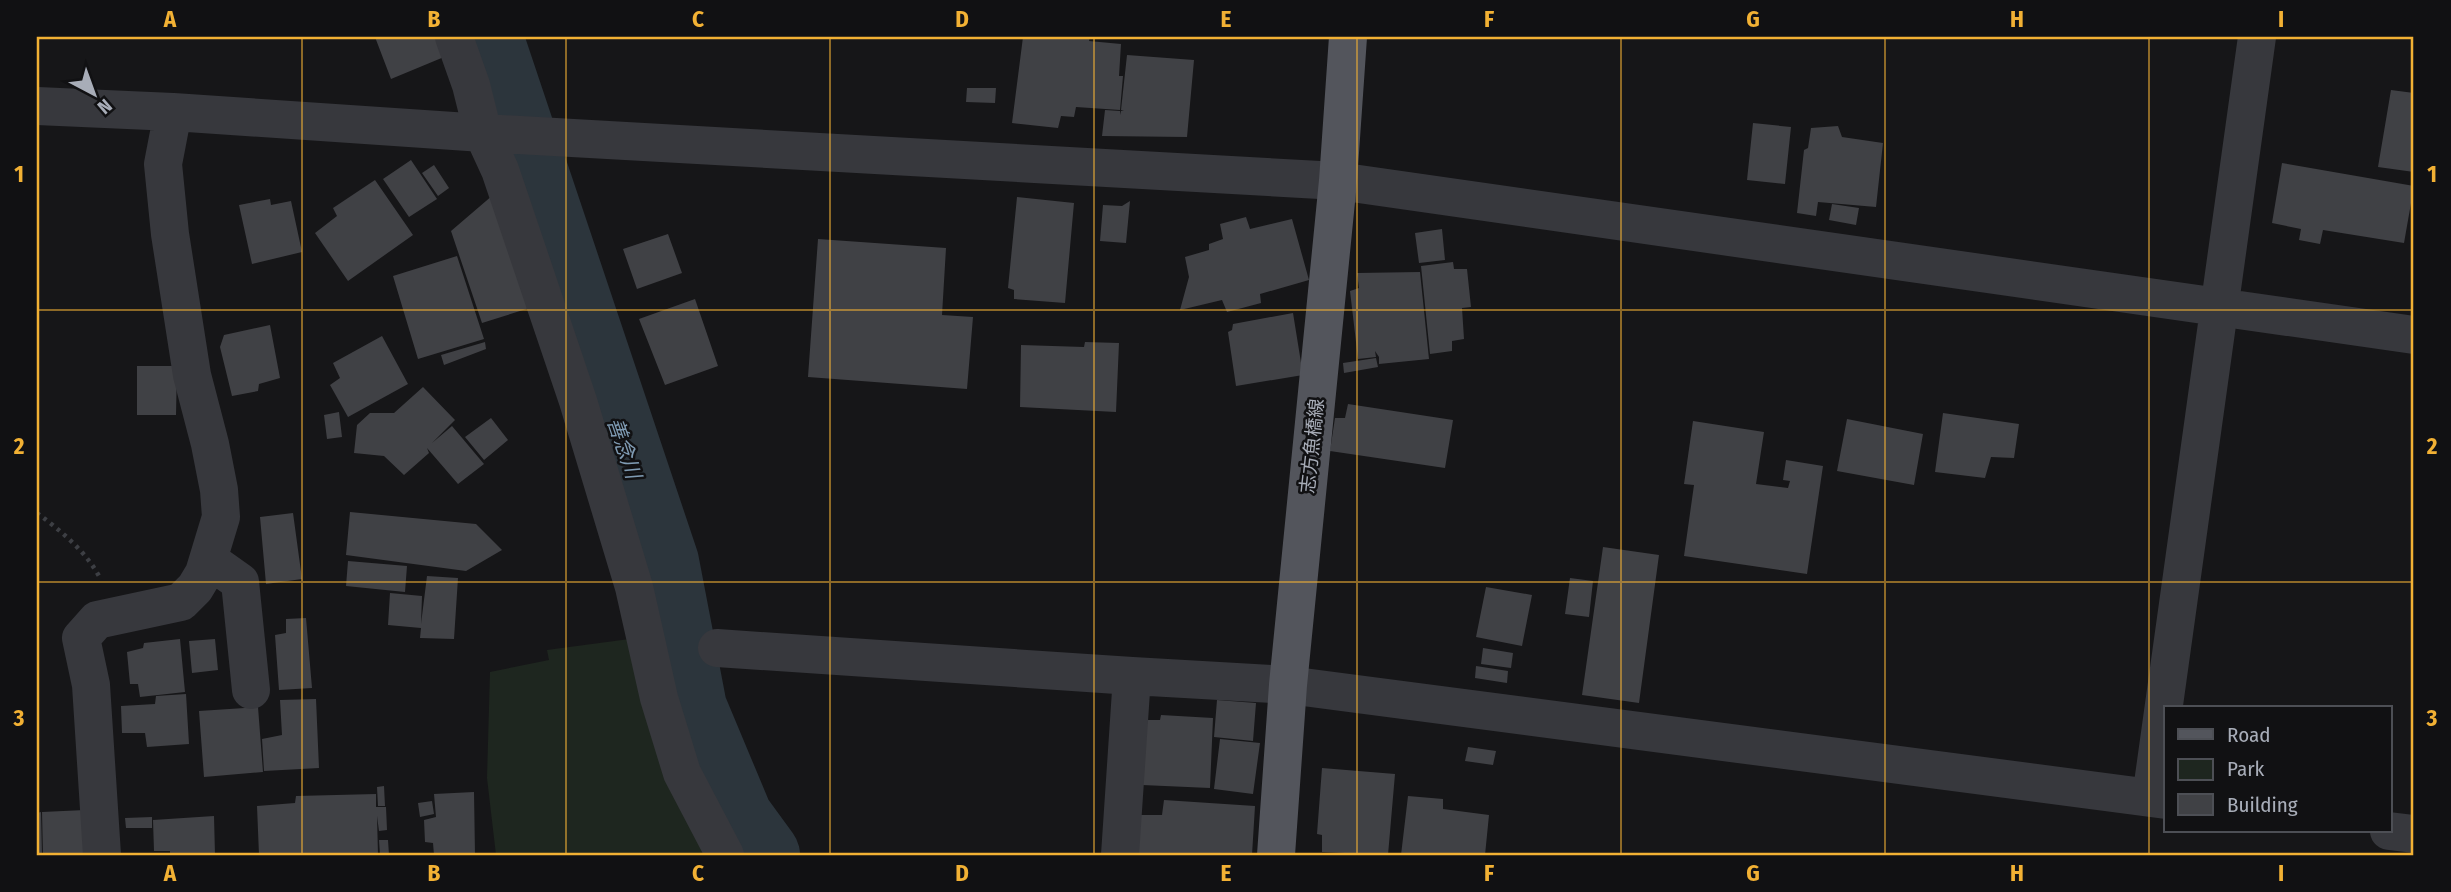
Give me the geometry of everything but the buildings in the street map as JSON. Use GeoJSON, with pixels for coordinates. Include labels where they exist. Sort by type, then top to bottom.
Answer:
{"type":"FeatureCollection","features":[{"type":"Feature","properties":{"kind":"main road","name":"志方魚橋線"},"geometry":{"type":"LineString","coordinates":[[1276,855],[1288,685],[1338,181],[1348,37]]}},
{"type":"Feature","properties":{"kind":"street"},"geometry":{"type":"LineString","coordinates":[[454,37],[471,85],[483,133],[500,170],[579,401],[634,587],[659,698],[682,773],[725,855]]}},
{"type":"Feature","properties":{"kind":"street"},"geometry":{"type":"LineString","coordinates":[[2171,706],[2257,37]]}},
{"type":"Feature","properties":{"kind":"street"},"geometry":{"type":"LineString","coordinates":[[37,106],[1338,181],[2414,335]]}},
{"type":"Feature","properties":{"kind":"street"},"geometry":{"type":"LineString","coordinates":[[103,855],[90,685],[80,638],[97,620],[181,602],[195,588],[209,560],[221,517],[210,444],[192,375],[170,234],[163,164],[173,112]]}},
{"type":"Feature","properties":{"kind":"street"},"geometry":{"type":"LineString","coordinates":[[209,560],[240,582],[251,690]]}},
{"type":"Feature","properties":{"kind":"street"},"geometry":{"type":"LineString","coordinates":[[717,648],[1132,677],[1288,685],[2159,799],[2164,759]]}},
{"type":"Feature","properties":{"kind":"street"},"geometry":{"type":"LineString","coordinates":[[1120,855],[1132,677]]}},
{"type":"Feature","properties":{"kind":"street"},"geometry":{"type":"LineString","coordinates":[[2392,831],[2414,834]]}},
{"type":"Feature","properties":{"kind":"path"},"geometry":{"type":"LineString","coordinates":[[37,513],[90,562],[102,581],[114,617]]}},
{"type":"Feature","properties":{"kind":"green space"},"geometry":{"type":"Polygon","coordinates":[[[637,638],[711,851],[701,855],[496,855],[487,778],[490,672],[549,660],[547,650],[637,638]]]}},
{"type":"Feature","properties":{"kind":"waterway","name":"善念川"},"geometry":{"type":"LineString","coordinates":[[486,37],[662,562],[690,708],[736,818],[763,855]]}}]}
